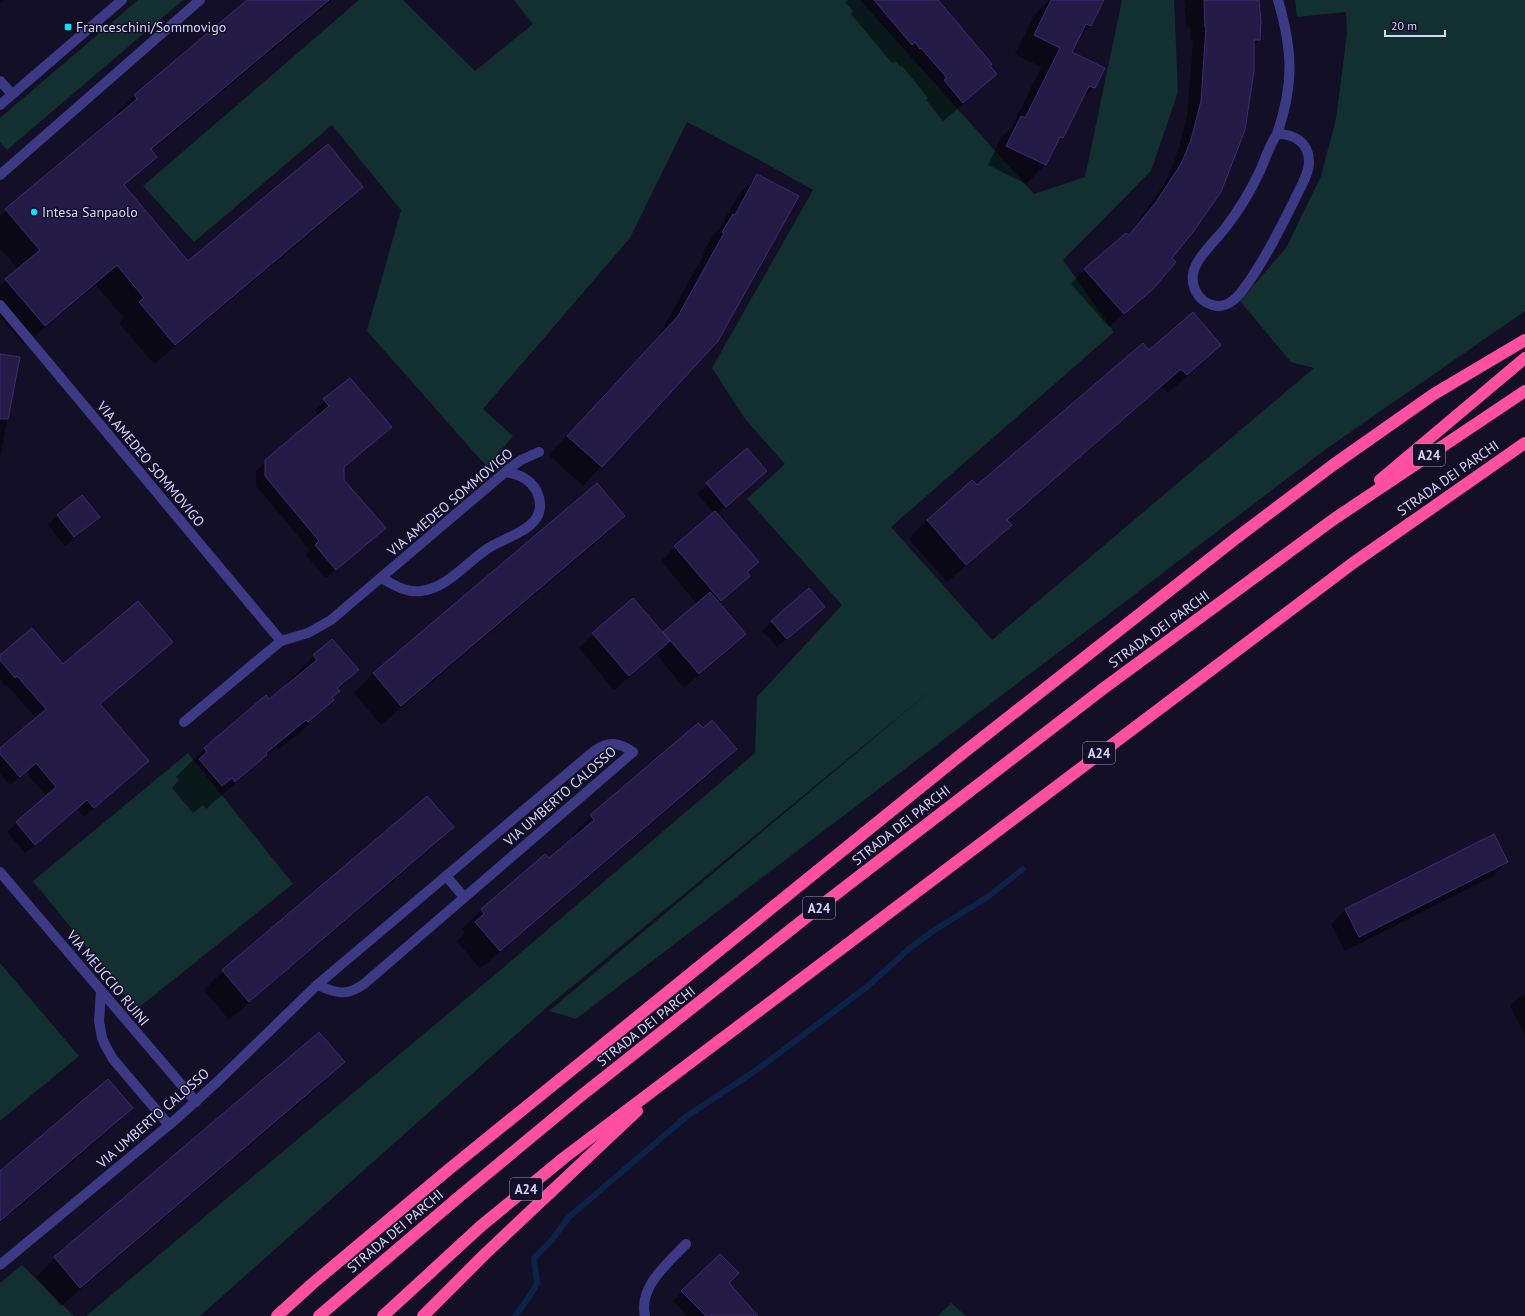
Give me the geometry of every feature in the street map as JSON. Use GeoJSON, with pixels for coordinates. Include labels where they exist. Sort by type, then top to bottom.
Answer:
{"type":"FeatureCollection","features":[{"type":"Feature","properties":{"kind":"highway"},"geometry":{"type":"LineString","coordinates":[[277,1316],[312,1284],[430,1185],[654,1002],[963,753],[1235,539],[1333,465],[1434,394],[1525,340]]}},
{"type":"Feature","properties":{"kind":"highway"},"geometry":{"type":"LineString","coordinates":[[1334,519],[1525,358]]}},
{"type":"Feature","properties":{"kind":"highway","name":"STRADA DEI PARCHI"},"geometry":{"type":"LineString","coordinates":[[319,1316],[383,1260],[498,1164],[827,901],[1104,688],[1334,519],[1525,391]]}},
{"type":"Feature","properties":{"kind":"highway","name":"STRADA DEI PARCHI"},"geometry":{"type":"LineString","coordinates":[[383,1316],[434,1268],[528,1187],[854,938],[1347,567],[1525,443]]}},
{"type":"Feature","properties":{"kind":"highway"},"geometry":{"type":"LineString","coordinates":[[423,1316],[491,1249],[679,1072]]}},
{"type":"Feature","properties":{"kind":"street"},"geometry":{"type":"LineString","coordinates":[[0,105],[122,0]]}},
{"type":"Feature","properties":{"kind":"street"},"geometry":{"type":"LineString","coordinates":[[1,170],[200,0]]}},
{"type":"Feature","properties":{"kind":"street"},"geometry":{"type":"LineString","coordinates":[[1277,134],[1290,135],[1301,141],[1308,150],[1308,170],[1279,231],[1238,297],[1221,306],[1212,305],[1200,298],[1197,294],[1193,283],[1194,269],[1227,226],[1246,198],[1277,134],[1286,104],[1290,63],[1288,42],[1278,0]]}},
{"type":"Feature","properties":{"kind":"street"},"geometry":{"type":"LineString","coordinates":[[0,81],[12,94]]}},
{"type":"Feature","properties":{"kind":"street","name":"VIA AMEDEO SOMMOVIGO"},"geometry":{"type":"LineString","coordinates":[[0,305],[281,641]]}},
{"type":"Feature","properties":{"kind":"street","name":"VIA AMEDEO SOMMOVIGO"},"geometry":{"type":"LineString","coordinates":[[184,722],[281,641],[308,633],[331,620],[506,472],[521,460],[540,452]]}},
{"type":"Feature","properties":{"kind":"street"},"geometry":{"type":"LineString","coordinates":[[382,578],[406,591],[421,592],[430,589],[445,582],[496,544],[527,529],[534,521],[539,508],[537,494],[531,483],[515,474],[506,472]]}},
{"type":"Feature","properties":{"kind":"street","name":"VIA UMBERTO CALOSSO"},"geometry":{"type":"LineString","coordinates":[[0,1265],[196,1102],[317,985],[598,748],[615,743],[622,745],[633,752],[358,988],[353,991],[338,993],[317,985]]}},
{"type":"Feature","properties":{"kind":"street","name":"VIA MEUCCIO RUINI"},"geometry":{"type":"LineString","coordinates":[[0,872],[196,1102]]}},
{"type":"Feature","properties":{"kind":"street"},"geometry":{"type":"LineString","coordinates":[[446,876],[464,897]]}},
{"type":"Feature","properties":{"kind":"street"},"geometry":{"type":"LineString","coordinates":[[101,991],[99,1021],[102,1038],[105,1045],[113,1059],[169,1125]]}},
{"type":"Feature","properties":{"kind":"street"},"geometry":{"type":"LineString","coordinates":[[645,1316],[643,1309],[644,1298],[650,1284],[686,1244]]}},
{"type":"Feature","properties":{"kind":"green space"},"geometry":{"type":"Polygon","coordinates":[[[138,0],[183,0],[7,150],[0,142],[0,118],[138,0]]]}},
{"type":"Feature","properties":{"kind":"green space"},"geometry":{"type":"Polygon","coordinates":[[[359,0],[403,0],[475,71],[533,24],[514,0],[860,0],[1034,194],[1085,177],[1122,0],[1174,0],[1178,92],[1151,171],[1063,260],[1114,332],[891,527],[992,640],[1314,368],[1291,362],[1240,301],[1286,248],[1321,176],[1336,119],[1347,33],[1346,12],[1297,17],[1295,0],[1525,0],[1525,311],[1326,449],[576,1019],[549,1011],[936,686],[546,1008],[200,1316],[86,1316],[504,967],[755,753],[757,697],[842,605],[747,499],[785,464],[745,419],[712,368],[813,190],[687,122],[630,238],[483,409],[513,436],[487,467],[367,331],[401,210],[332,125],[194,242],[143,186],[359,0]]]}},
{"type":"Feature","properties":{"kind":"green space"},"geometry":{"type":"Polygon","coordinates":[[[188,753],[293,884],[137,1009],[33,881],[188,753]]]}},
{"type":"Feature","properties":{"kind":"green space"},"geometry":{"type":"Polygon","coordinates":[[[0,963],[79,1056],[0,1121],[0,963]]]}},
{"type":"Feature","properties":{"kind":"green space"},"geometry":{"type":"Polygon","coordinates":[[[22,1265],[74,1316],[0,1316],[0,1283],[22,1265]]]}},
{"type":"Feature","properties":{"kind":"green space"},"geometry":{"type":"Polygon","coordinates":[[[951,1303],[966,1316],[938,1316],[951,1303]]]}},
{"type":"Feature","properties":{"kind":"building"},"geometry":{"type":"Polygon","coordinates":[[[247,0],[329,0],[151,149],[157,157],[124,185],[188,261],[328,144],[363,187],[175,345],[139,302],[144,298],[117,265],[45,326],[5,279],[40,250],[5,209],[137,99],[134,95],[247,0]]]}},
{"type":"Feature","properties":{"kind":"building"},"geometry":{"type":"Polygon","coordinates":[[[874,0],[938,0],[992,64],[990,66],[997,74],[963,103],[944,80],[947,78],[915,42],[912,45],[874,0]]]}},
{"type":"Feature","properties":{"kind":"building"},"geometry":{"type":"Polygon","coordinates":[[[1051,0],[1104,0],[1091,26],[1086,24],[1072,52],[1105,68],[1095,88],[1089,86],[1063,138],[1060,137],[1046,165],[1006,146],[1021,116],[1025,118],[1060,48],[1034,35],[1051,0]]]}},
{"type":"Feature","properties":{"kind":"building"},"geometry":{"type":"Polygon","coordinates":[[[1204,0],[1259,0],[1261,21],[1260,40],[1254,40],[1254,71],[1245,130],[1221,192],[1193,232],[1172,258],[1176,262],[1153,289],[1124,314],[1084,269],[1126,233],[1129,235],[1156,202],[1181,164],[1191,140],[1201,101],[1206,27],[1204,0]]]}},
{"type":"Feature","properties":{"kind":"building"},"geometry":{"type":"Polygon","coordinates":[[[757,174],[799,196],[718,341],[602,467],[567,436],[678,316],[724,233],[722,232],[733,214],[735,215],[757,174]]]}},
{"type":"Feature","properties":{"kind":"building"},"geometry":{"type":"Polygon","coordinates":[[[1193,312],[1221,345],[1187,375],[1181,369],[1007,520],[1012,525],[966,565],[927,520],[972,480],[977,485],[1143,343],[1149,350],[1193,312]]]}},
{"type":"Feature","properties":{"kind":"building"},"geometry":{"type":"Polygon","coordinates":[[[0,354],[20,357],[8,419],[0,419],[0,354]]]}},
{"type":"Feature","properties":{"kind":"building"},"geometry":{"type":"Polygon","coordinates":[[[350,378],[392,427],[344,467],[344,480],[386,528],[336,570],[315,545],[319,541],[265,476],[265,460],[329,406],[323,399],[350,378]]]}},
{"type":"Feature","properties":{"kind":"building"},"geometry":{"type":"Polygon","coordinates":[[[747,448],[767,471],[726,507],[706,483],[747,448]]]}},
{"type":"Feature","properties":{"kind":"building"},"geometry":{"type":"Polygon","coordinates":[[[597,483],[625,516],[401,706],[373,673],[597,483]]]}},
{"type":"Feature","properties":{"kind":"building"},"geometry":{"type":"Polygon","coordinates":[[[82,495],[100,517],[74,537],[57,515],[82,495]]]}},
{"type":"Feature","properties":{"kind":"building"},"geometry":{"type":"Polygon","coordinates":[[[715,511],[759,562],[747,572],[750,576],[721,601],[674,546],[715,511]]]}},
{"type":"Feature","properties":{"kind":"building"},"geometry":{"type":"Polygon","coordinates":[[[809,588],[825,607],[787,639],[771,621],[809,588]]]}},
{"type":"Feature","properties":{"kind":"building"},"geometry":{"type":"Polygon","coordinates":[[[710,592],[746,634],[699,674],[663,632],[710,592]]]}},
{"type":"Feature","properties":{"kind":"building"},"geometry":{"type":"Polygon","coordinates":[[[633,598],[670,641],[629,676],[592,633],[633,598]]]}},
{"type":"Feature","properties":{"kind":"building"},"geometry":{"type":"Polygon","coordinates":[[[138,601],[173,642],[100,704],[149,761],[94,808],[87,800],[35,845],[16,822],[56,787],[36,763],[20,777],[0,754],[0,748],[46,709],[17,676],[15,678],[0,660],[0,655],[32,628],[63,664],[138,601]]]}},
{"type":"Feature","properties":{"kind":"building"},"geometry":{"type":"Polygon","coordinates":[[[332,639],[359,670],[337,688],[340,691],[332,697],[334,700],[308,722],[306,720],[266,753],[267,755],[235,782],[232,778],[222,786],[199,759],[207,752],[204,748],[266,695],[269,699],[317,660],[313,655],[332,639]]]}},
{"type":"Feature","properties":{"kind":"building"},"geometry":{"type":"Polygon","coordinates":[[[712,720],[737,749],[500,951],[475,922],[484,914],[481,909],[545,854],[549,858],[594,820],[590,815],[698,723],[703,728],[712,720]]]}},
{"type":"Feature","properties":{"kind":"building"},"geometry":{"type":"Polygon","coordinates":[[[427,796],[454,827],[249,1002],[222,970],[427,796]]]}},
{"type":"Feature","properties":{"kind":"building"},"geometry":{"type":"Polygon","coordinates":[[[1494,834],[1508,862],[1359,937],[1345,909],[1494,834]]]}},
{"type":"Feature","properties":{"kind":"building"},"geometry":{"type":"Polygon","coordinates":[[[319,1032],[345,1062],[80,1288],[54,1257],[319,1032]]]}},
{"type":"Feature","properties":{"kind":"building"},"geometry":{"type":"Polygon","coordinates":[[[108,1079],[133,1108],[0,1221],[0,1171],[108,1079]]]}},
{"type":"Feature","properties":{"kind":"building"},"geometry":{"type":"Polygon","coordinates":[[[720,1254],[739,1273],[729,1283],[758,1316],[706,1316],[681,1291],[720,1254]]]}},
{"type":"Feature","properties":{"kind":"waterway"},"geometry":{"type":"LineString","coordinates":[[515,1316],[537,1284],[534,1258],[551,1241],[569,1217],[687,1116],[758,1069],[868,986],[910,948],[933,931],[989,896],[1023,869]]}},
{"type":"Feature","properties":{"kind":"place","name":"Franceschini/Sommovigo"},"geometry":{"type":"Point","coordinates":[68,27]}},
{"type":"Feature","properties":{"kind":"place","name":"Intesa Sanpaolo"},"geometry":{"type":"Point","coordinates":[34,212]}}]}
